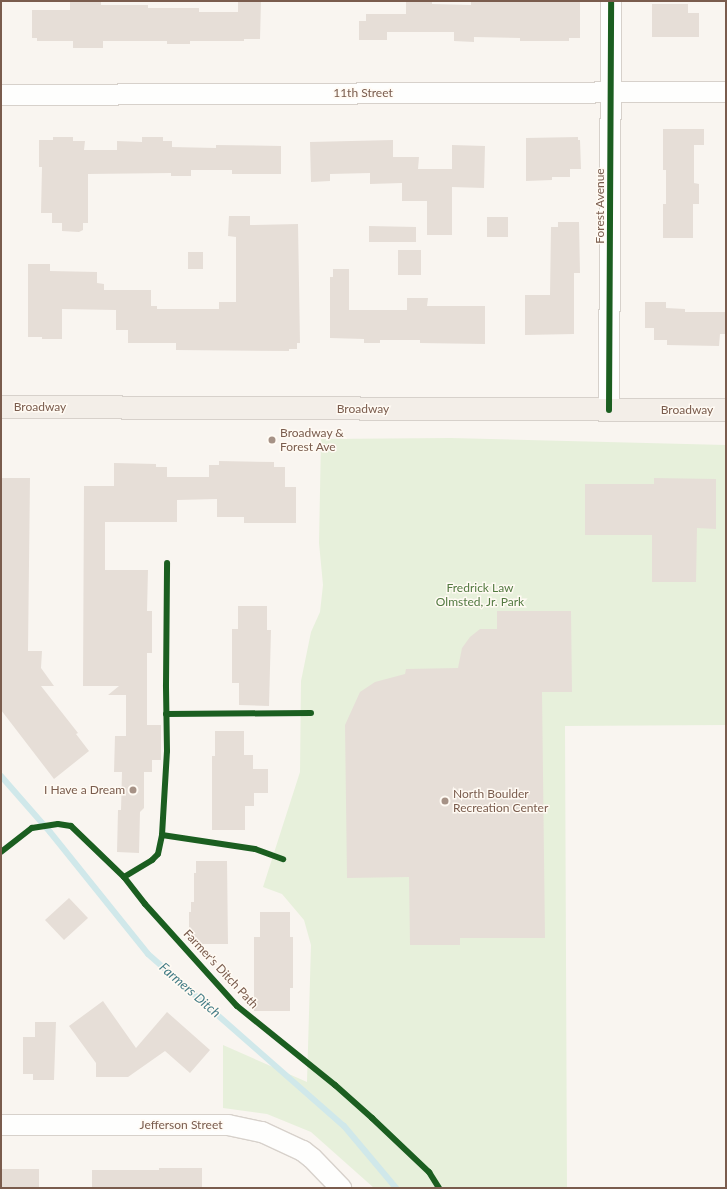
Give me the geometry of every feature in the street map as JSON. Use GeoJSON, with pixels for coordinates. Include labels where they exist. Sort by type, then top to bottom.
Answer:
{"type":"FeatureCollection","features":[{"type":"Feature","properties":{"kind":"main road","name":"Broadway"},"geometry":{"type":"LineString","coordinates":[[1,407],[726,410]]}},
{"type":"Feature","properties":{"kind":"street","name":"Forest Avenue"},"geometry":{"type":"LineString","coordinates":[[610,410],[611,1]]}},
{"type":"Feature","properties":{"kind":"street","name":"11th Street"},"geometry":{"type":"LineString","coordinates":[[1,95],[726,92]]}},
{"type":"Feature","properties":{"kind":"street","name":"Jefferson Street"},"geometry":{"type":"LineString","coordinates":[[1,1125],[228,1125],[262,1132],[303,1152],[312,1158],[341,1188]]}},
{"type":"Feature","properties":{"kind":"green space","name":"Fredrick Law Olmsted, Jr. Park"},"geometry":{"type":"Polygon","coordinates":[[[451,438],[726,445],[726,725],[565,726],[567,1188],[374,1188],[311,1132],[267,1114],[223,1108],[223,1045],[307,1082],[311,945],[304,920],[282,894],[263,887],[300,772],[301,681],[311,632],[320,612],[323,585],[319,543],[321,439],[451,438]]]}},
{"type":"Feature","properties":{"kind":"building"},"geometry":{"type":"Polygon","coordinates":[[[70,1],[101,1],[101,5],[148,5],[148,8],[199,8],[199,12],[238,12],[238,1],[261,1],[260,39],[244,39],[244,41],[190,41],[190,44],[167,44],[167,41],[103,41],[103,48],[73,48],[73,41],[37,41],[37,38],[32,38],[32,10],[70,10],[70,1]]]}},
{"type":"Feature","properties":{"kind":"building"},"geometry":{"type":"Polygon","coordinates":[[[406,1],[432,1],[432,4],[471,5],[471,1],[580,1],[580,38],[569,38],[569,41],[520,41],[520,38],[474,37],[474,42],[454,41],[454,32],[387,32],[387,40],[359,40],[359,21],[366,21],[366,14],[406,14],[406,1]]]}},
{"type":"Feature","properties":{"kind":"building"},"geometry":{"type":"Polygon","coordinates":[[[652,4],[688,4],[688,13],[699,13],[699,37],[652,37],[652,4]]]}},
{"type":"Feature","properties":{"kind":"building"},"geometry":{"type":"Polygon","coordinates":[[[663,129],[704,129],[704,145],[694,145],[694,183],[699,184],[699,204],[693,204],[693,238],[663,238],[663,204],[666,204],[666,170],[663,170],[663,129]]]}},
{"type":"Feature","properties":{"kind":"building"},"geometry":{"type":"Polygon","coordinates":[[[53,137],[73,137],[73,141],[85,141],[84,150],[117,150],[117,141],[142,142],[142,137],[163,137],[163,141],[172,141],[172,147],[216,148],[216,145],[281,146],[281,174],[232,174],[232,170],[191,170],[191,176],[171,176],[171,173],[88,174],[88,223],[83,223],[83,230],[79,232],[62,231],[62,223],[52,223],[52,213],[41,213],[42,167],[39,167],[39,140],[53,140],[53,137]]]}},
{"type":"Feature","properties":{"kind":"building"},"geometry":{"type":"Polygon","coordinates":[[[578,137],[578,140],[580,140],[581,169],[570,169],[570,177],[552,177],[552,180],[526,181],[526,138],[578,137]]]}},
{"type":"Feature","properties":{"kind":"building"},"geometry":{"type":"Polygon","coordinates":[[[393,140],[393,157],[419,157],[418,169],[452,169],[452,145],[485,146],[484,188],[452,187],[452,235],[427,235],[427,201],[402,201],[402,183],[370,184],[370,173],[330,174],[330,181],[311,182],[310,142],[393,140]]]}},
{"type":"Feature","properties":{"kind":"building"},"geometry":{"type":"Polygon","coordinates":[[[229,216],[250,216],[250,225],[298,224],[300,343],[297,343],[297,349],[289,349],[289,351],[176,350],[176,343],[128,343],[128,330],[116,330],[116,310],[62,309],[62,339],[28,337],[28,264],[50,264],[50,271],[97,272],[97,283],[104,284],[104,290],[151,290],[151,306],[157,306],[157,309],[219,309],[219,302],[236,302],[236,237],[228,236],[229,216]]]}},
{"type":"Feature","properties":{"kind":"building"},"geometry":{"type":"Polygon","coordinates":[[[487,217],[508,217],[508,237],[487,237],[487,217]]]}},
{"type":"Feature","properties":{"kind":"building"},"geometry":{"type":"Polygon","coordinates":[[[558,222],[579,222],[580,273],[574,273],[574,334],[525,335],[525,295],[550,295],[551,227],[558,227],[558,222]]]}},
{"type":"Feature","properties":{"kind":"building"},"geometry":{"type":"Polygon","coordinates":[[[369,226],[416,227],[416,242],[369,242],[369,226]]]}},
{"type":"Feature","properties":{"kind":"building"},"geometry":{"type":"Polygon","coordinates":[[[398,250],[421,250],[421,275],[398,275],[398,250]]]}},
{"type":"Feature","properties":{"kind":"building"},"geometry":{"type":"Polygon","coordinates":[[[188,252],[203,252],[203,269],[188,269],[188,252]]]}},
{"type":"Feature","properties":{"kind":"building"},"geometry":{"type":"Polygon","coordinates":[[[333,269],[349,269],[349,310],[407,310],[407,298],[428,298],[427,306],[485,306],[485,344],[420,343],[420,340],[380,340],[380,343],[364,343],[364,339],[330,338],[330,277],[333,277],[333,269]]]}},
{"type":"Feature","properties":{"kind":"building"},"geometry":{"type":"Polygon","coordinates":[[[645,302],[666,302],[666,308],[685,309],[685,312],[726,312],[726,334],[720,334],[719,346],[667,345],[667,340],[654,340],[654,328],[645,328],[645,302]]]}},
{"type":"Feature","properties":{"kind":"building"},"geometry":{"type":"Polygon","coordinates":[[[219,461],[274,462],[274,467],[285,467],[285,487],[296,487],[296,523],[244,523],[244,517],[217,517],[217,499],[177,500],[177,522],[105,522],[105,570],[148,570],[147,611],[152,611],[152,653],[147,653],[147,725],[161,725],[161,760],[152,760],[152,772],[144,772],[144,808],[140,812],[139,853],[117,852],[118,810],[121,810],[122,772],[114,772],[115,736],[126,736],[126,695],[108,695],[119,686],[83,686],[84,486],[114,486],[114,463],[156,464],[156,467],[167,467],[167,477],[209,477],[209,465],[219,465],[219,461]]]}},
{"type":"Feature","properties":{"kind":"building"},"geometry":{"type":"Polygon","coordinates":[[[1,478],[30,478],[28,651],[42,651],[41,668],[54,686],[41,686],[78,733],[76,734],[89,751],[54,779],[1,710],[1,478]]]}},
{"type":"Feature","properties":{"kind":"building"},"geometry":{"type":"Polygon","coordinates":[[[654,478],[716,479],[716,529],[697,528],[696,582],[652,582],[652,535],[585,535],[585,484],[654,484],[654,478]]]}},
{"type":"Feature","properties":{"kind":"building"},"geometry":{"type":"Polygon","coordinates":[[[238,606],[267,606],[267,630],[271,630],[269,706],[239,705],[239,683],[232,683],[232,629],[238,629],[238,606]]]}},
{"type":"Feature","properties":{"kind":"building","name":"North Boulder Recreation Center"},"geometry":{"type":"Polygon","coordinates":[[[497,611],[571,611],[572,692],[542,692],[545,938],[460,938],[460,945],[410,945],[409,877],[347,878],[345,725],[360,692],[375,682],[405,674],[406,669],[458,668],[462,648],[470,637],[480,629],[497,629],[497,611]]]}},
{"type":"Feature","properties":{"kind":"building"},"geometry":{"type":"Polygon","coordinates":[[[215,731],[244,731],[244,755],[253,755],[253,769],[268,769],[268,793],[254,793],[254,806],[245,806],[245,830],[212,830],[212,756],[215,756],[215,731]]]}},
{"type":"Feature","properties":{"kind":"building"},"geometry":{"type":"Polygon","coordinates":[[[196,861],[227,861],[228,944],[191,944],[191,934],[189,934],[189,912],[191,912],[191,902],[194,902],[194,873],[196,873],[196,861]]]}},
{"type":"Feature","properties":{"kind":"building"},"geometry":{"type":"Polygon","coordinates":[[[69,898],[88,918],[64,940],[45,920],[69,898]]]}},
{"type":"Feature","properties":{"kind":"building"},"geometry":{"type":"Polygon","coordinates":[[[260,912],[290,912],[290,937],[293,937],[293,988],[290,988],[290,1011],[254,1011],[254,937],[260,937],[260,912]]]}},
{"type":"Feature","properties":{"kind":"building"},"geometry":{"type":"Polygon","coordinates":[[[103,1001],[136,1048],[167,1012],[210,1050],[190,1073],[165,1051],[128,1077],[96,1077],[96,1063],[69,1026],[103,1001]]]}},
{"type":"Feature","properties":{"kind":"building"},"geometry":{"type":"Polygon","coordinates":[[[35,1022],[56,1022],[54,1080],[33,1080],[33,1074],[23,1074],[23,1037],[35,1037],[35,1022]]]}},
{"type":"Feature","properties":{"kind":"building"},"geometry":{"type":"Polygon","coordinates":[[[159,1168],[202,1168],[202,1188],[92,1188],[92,1170],[159,1170],[159,1168]]]}},
{"type":"Feature","properties":{"kind":"building"},"geometry":{"type":"Polygon","coordinates":[[[1,1169],[39,1169],[39,1188],[1,1188],[1,1169]]]}},
{"type":"Feature","properties":{"kind":"waterway","name":"Farmers Ditch"},"geometry":{"type":"LineString","coordinates":[[1,776],[50,832],[148,954],[344,1126],[396,1188]]}},
{"type":"Feature","properties":{"kind":"cycle path"},"geometry":{"type":"LineString","coordinates":[[609,410],[611,1]]}},
{"type":"Feature","properties":{"kind":"cycle path"},"geometry":{"type":"LineString","coordinates":[[124,877],[152,860],[158,854],[162,835],[167,751],[167,563]]}},
{"type":"Feature","properties":{"kind":"cycle path"},"geometry":{"type":"LineString","coordinates":[[166,714],[311,713]]}},
{"type":"Feature","properties":{"kind":"cycle path","name":"Farmer's Ditch Path"},"geometry":{"type":"LineString","coordinates":[[1,852],[32,828],[58,824],[71,826],[124,877],[145,904],[237,1006],[335,1085],[372,1118],[429,1172],[439,1188]]}},
{"type":"Feature","properties":{"kind":"cycle path"},"geometry":{"type":"LineString","coordinates":[[162,835],[255,849],[283,859]]}},
{"type":"Feature","properties":{"kind":"place","name":"Broadway & Forest Ave"},"geometry":{"type":"Point","coordinates":[272,440]}},
{"type":"Feature","properties":{"kind":"place","name":"I Have a Dream"},"geometry":{"type":"Point","coordinates":[133,790]}},
{"type":"Feature","properties":{"kind":"place","name":"North Boulder Recreation Center"},"geometry":{"type":"Point","coordinates":[445,801]}}]}
